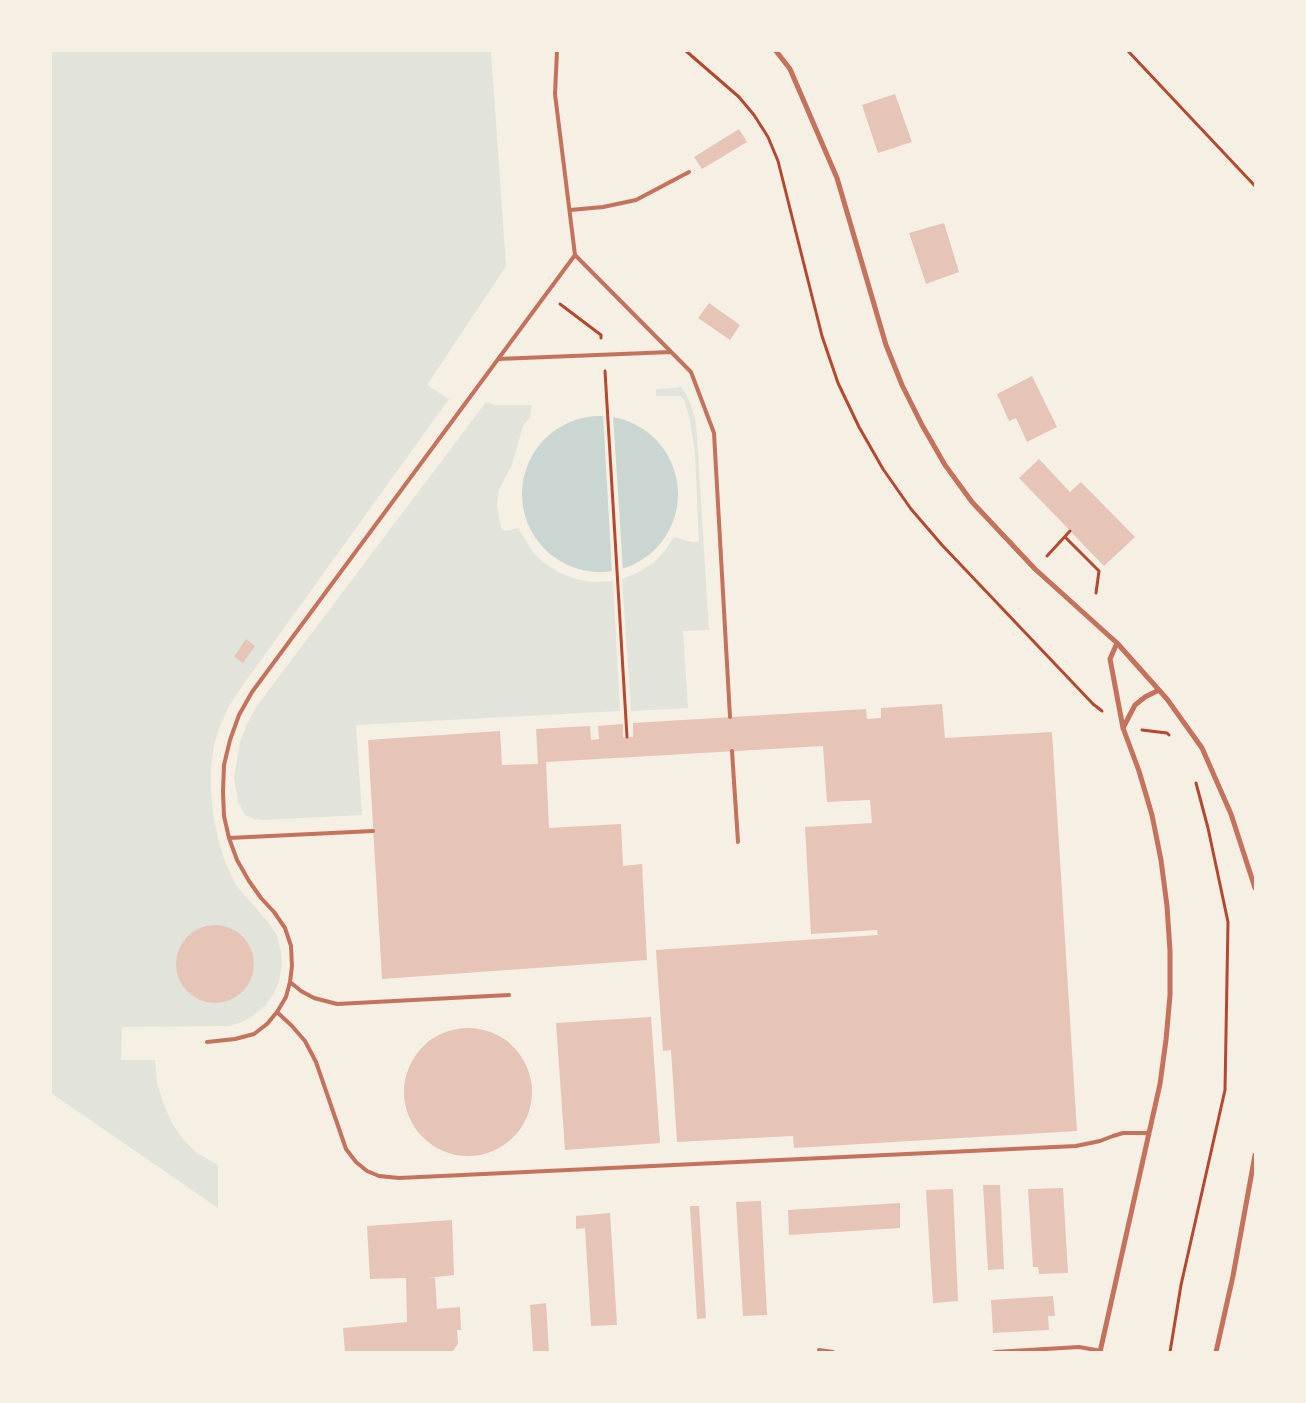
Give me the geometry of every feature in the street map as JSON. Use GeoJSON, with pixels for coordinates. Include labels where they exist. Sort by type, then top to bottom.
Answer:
{"type":"FeatureCollection","features":[{"type":"Feature","properties":{"kind":"street"},"geometry":{"type":"LineString","coordinates":[[776,51],[790,69],[836,178],[886,345],[902,385],[922,426],[945,465],[972,502],[1035,569],[1117,643],[1159,690],[1202,748],[1231,814],[1255,888]]}},
{"type":"Feature","properties":{"kind":"street"},"geometry":{"type":"LineString","coordinates":[[1100,1351],[1160,1084],[1170,996],[1170,951],[1161,860],[1152,815],[1139,771],[1123,728],[1110,659],[1117,643]]}},
{"type":"Feature","properties":{"kind":"street"},"geometry":{"type":"LineString","coordinates":[[1123,728],[1136,705],[1145,697],[1159,690]]}},
{"type":"Feature","properties":{"kind":"street"},"geometry":{"type":"LineString","coordinates":[[1216,1352],[1233,1276],[1255,1155]]}},
{"type":"Feature","properties":{"kind":"lane"},"geometry":{"type":"LineString","coordinates":[[557,51],[555,94],[576,255],[691,372],[714,433],[730,717]]}},
{"type":"Feature","properties":{"kind":"lane"},"geometry":{"type":"LineString","coordinates":[[570,210],[603,207],[636,200],[689,172]]}},
{"type":"Feature","properties":{"kind":"lane"},"geometry":{"type":"LineString","coordinates":[[207,1042],[254,1034],[267,1024],[286,997],[292,966],[291,946],[285,928],[249,881],[237,860],[229,838],[224,808],[224,766],[230,740],[239,715],[252,692],[576,255]]}},
{"type":"Feature","properties":{"kind":"lane"},"geometry":{"type":"LineString","coordinates":[[498,359],[671,352]]}},
{"type":"Feature","properties":{"kind":"lane"},"geometry":{"type":"LineString","coordinates":[[732,751],[738,842]]}},
{"type":"Feature","properties":{"kind":"lane"},"geometry":{"type":"LineString","coordinates":[[229,838],[373,831]]}},
{"type":"Feature","properties":{"kind":"lane"},"geometry":{"type":"LineString","coordinates":[[290,982],[314,998],[337,1004],[509,995]]}},
{"type":"Feature","properties":{"kind":"lane"},"geometry":{"type":"LineString","coordinates":[[277,1012],[305,1041],[316,1062],[346,1149],[356,1162],[367,1171],[379,1176],[399,1178],[1076,1146],[1100,1141],[1123,1133],[1149,1134]]}},
{"type":"Feature","properties":{"kind":"lane"},"geometry":{"type":"LineString","coordinates":[[995,1352],[1079,1347],[1100,1351]]}},
{"type":"Feature","properties":{"kind":"lane"},"geometry":{"type":"LineString","coordinates":[[819,1350],[833,1352]]}},
{"type":"Feature","properties":{"kind":"path"},"geometry":{"type":"LineString","coordinates":[[686,51],[739,97],[754,115],[768,137],[778,162],[822,336],[838,383],[859,427],[883,469],[910,508],[942,545],[1093,704],[1123,728],[1168,733],[1173,738]]}},
{"type":"Feature","properties":{"kind":"path"},"geometry":{"type":"LineString","coordinates":[[1128,51],[1255,186]]}},
{"type":"Feature","properties":{"kind":"path"},"geometry":{"type":"LineString","coordinates":[[607,410],[627,737]]}},
{"type":"Feature","properties":{"kind":"path"},"geometry":{"type":"LineString","coordinates":[[1047,556],[1070,531]]}},
{"type":"Feature","properties":{"kind":"path"},"geometry":{"type":"LineString","coordinates":[[1065,537],[1099,571],[1096,593]]}},
{"type":"Feature","properties":{"kind":"path"},"geometry":{"type":"LineString","coordinates":[[1170,1352],[1181,1285],[1225,1090],[1228,922],[1196,782]]}},
{"type":"Feature","properties":{"kind":"shaded area"},"geometry":{"type":"Polygon","coordinates":[[[51,51],[491,51],[506,266],[427,385],[449,399],[238,692],[228,708],[214,745],[211,791],[218,838],[225,862],[236,885],[277,935],[282,966],[279,982],[265,1006],[242,1022],[229,1026],[122,1027],[121,1060],[155,1060],[157,1083],[172,1123],[183,1139],[197,1153],[218,1165],[218,1208],[51,1093],[51,51]],[[215,933],[206,935],[193,943],[187,951],[184,966],[188,978],[194,986],[207,994],[217,995],[226,993],[237,986],[245,972],[244,954],[238,943],[225,935],[215,933]]]}},
{"type":"Feature","properties":{"kind":"shaded area"},"geometry":{"type":"Polygon","coordinates":[[[681,386],[690,402],[697,436],[709,630],[683,631],[688,708],[631,711],[622,579],[639,572],[653,563],[665,551],[674,537],[699,542],[695,452],[689,416],[681,396],[656,396],[656,389],[681,386]]]}},
{"type":"Feature","properties":{"kind":"shaded area"},"geometry":{"type":"Polygon","coordinates":[[[486,402],[495,405],[532,405],[530,417],[523,426],[512,465],[499,490],[497,505],[501,528],[505,531],[518,528],[533,552],[543,562],[558,572],[576,579],[594,582],[613,581],[620,711],[356,725],[362,815],[263,820],[245,815],[238,802],[234,778],[240,742],[256,707],[486,402]]]}},
{"type":"Feature","properties":{"kind":"shaded area"},"geometry":{"type":"Polygon","coordinates":[[[592,416],[608,416],[623,419],[637,425],[655,439],[669,457],[675,471],[678,494],[675,517],[669,531],[655,549],[637,563],[623,569],[608,572],[592,572],[577,569],[563,563],[545,549],[535,537],[525,517],[522,502],[522,486],[525,471],[531,457],[545,439],[557,429],[577,419],[592,416]]]}},
{"type":"Feature","properties":{"kind":"pier"},"geometry":{"type":"Polygon","coordinates":[[[603,414],[613,415],[623,571],[612,574],[603,414]]]}},
{"type":"Feature","properties":{"kind":"building"},"geometry":{"type":"Polygon","coordinates":[[[895,94],[912,142],[878,153],[862,105],[895,94]]]}},
{"type":"Feature","properties":{"kind":"building"},"geometry":{"type":"Polygon","coordinates":[[[739,129],[747,142],[702,169],[694,157],[739,129]]]}},
{"type":"Feature","properties":{"kind":"building"},"geometry":{"type":"Polygon","coordinates":[[[944,223],[959,272],[926,284],[909,233],[944,223]]]}},
{"type":"Feature","properties":{"kind":"building"},"geometry":{"type":"Polygon","coordinates":[[[709,303],[740,325],[730,340],[698,318],[709,303]]]}},
{"type":"Feature","properties":{"kind":"building"},"geometry":{"type":"Polygon","coordinates":[[[1032,376],[1057,427],[1027,442],[1016,418],[1009,421],[997,394],[1032,376]]]}},
{"type":"Feature","properties":{"kind":"building"},"geometry":{"type":"Polygon","coordinates":[[[1039,459],[1070,492],[1081,482],[1135,537],[1104,566],[1019,478],[1039,459]]]}},
{"type":"Feature","properties":{"kind":"building"},"geometry":{"type":"Polygon","coordinates":[[[246,639],[255,646],[243,663],[234,657],[246,639]]]}},
{"type":"Feature","properties":{"kind":"building"},"geometry":{"type":"Polygon","coordinates":[[[942,704],[945,738],[1052,732],[1077,1131],[794,1148],[793,1136],[677,1142],[671,1050],[663,1051],[656,950],[878,935],[877,930],[811,934],[805,827],[872,823],[870,800],[827,802],[823,746],[546,762],[549,828],[621,824],[623,866],[642,864],[647,960],[382,979],[368,740],[500,731],[502,765],[538,764],[536,729],[590,726],[591,740],[599,739],[598,726],[623,724],[623,737],[633,737],[633,723],[866,709],[867,719],[881,718],[881,708],[942,704]]]}},
{"type":"Feature","properties":{"kind":"building"},"geometry":{"type":"Polygon","coordinates":[[[215,925],[230,928],[247,942],[251,949],[254,964],[251,979],[237,996],[230,1000],[215,1003],[200,1000],[183,986],[179,979],[176,964],[179,949],[193,932],[200,928],[215,925]]]}},
{"type":"Feature","properties":{"kind":"building"},"geometry":{"type":"Polygon","coordinates":[[[651,1017],[660,1143],[565,1150],[556,1023],[651,1017]]]}},
{"type":"Feature","properties":{"kind":"building"},"geometry":{"type":"Polygon","coordinates":[[[468,1028],[493,1032],[514,1046],[528,1067],[532,1092],[528,1117],[514,1138],[493,1152],[468,1156],[443,1152],[422,1138],[408,1117],[404,1092],[408,1067],[422,1046],[443,1032],[468,1028]]]}},
{"type":"Feature","properties":{"kind":"building"},"geometry":{"type":"Polygon","coordinates":[[[983,1185],[1000,1185],[1004,1269],[988,1270],[983,1185]]]}},
{"type":"Feature","properties":{"kind":"building"},"geometry":{"type":"Polygon","coordinates":[[[1063,1188],[1068,1273],[1039,1274],[1038,1267],[1033,1267],[1028,1189],[1063,1188]]]}},
{"type":"Feature","properties":{"kind":"building"},"geometry":{"type":"Polygon","coordinates":[[[953,1189],[958,1301],[933,1303],[926,1190],[953,1189]]]}},
{"type":"Feature","properties":{"kind":"building"},"geometry":{"type":"Polygon","coordinates":[[[761,1201],[767,1315],[743,1316],[736,1202],[761,1201]]]}},
{"type":"Feature","properties":{"kind":"building"},"geometry":{"type":"Polygon","coordinates":[[[900,1203],[900,1228],[789,1235],[788,1210],[900,1203]]]}},
{"type":"Feature","properties":{"kind":"building"},"geometry":{"type":"Polygon","coordinates":[[[690,1206],[699,1206],[706,1318],[697,1319],[690,1206]]]}},
{"type":"Feature","properties":{"kind":"building"},"geometry":{"type":"Polygon","coordinates":[[[610,1213],[617,1325],[591,1326],[585,1228],[576,1229],[576,1216],[610,1213]]]}},
{"type":"Feature","properties":{"kind":"building"},"geometry":{"type":"Polygon","coordinates":[[[452,1220],[454,1275],[428,1278],[435,1278],[437,1309],[460,1307],[461,1330],[457,1330],[458,1344],[452,1352],[345,1352],[343,1328],[407,1322],[406,1278],[370,1279],[367,1226],[452,1220]]]}},
{"type":"Feature","properties":{"kind":"building"},"geometry":{"type":"Polygon","coordinates":[[[1053,1296],[1055,1316],[1048,1316],[1049,1330],[993,1333],[991,1300],[1053,1296]]]}},
{"type":"Feature","properties":{"kind":"building"},"geometry":{"type":"Polygon","coordinates":[[[546,1303],[549,1352],[533,1352],[530,1305],[546,1303]]]}}]}
